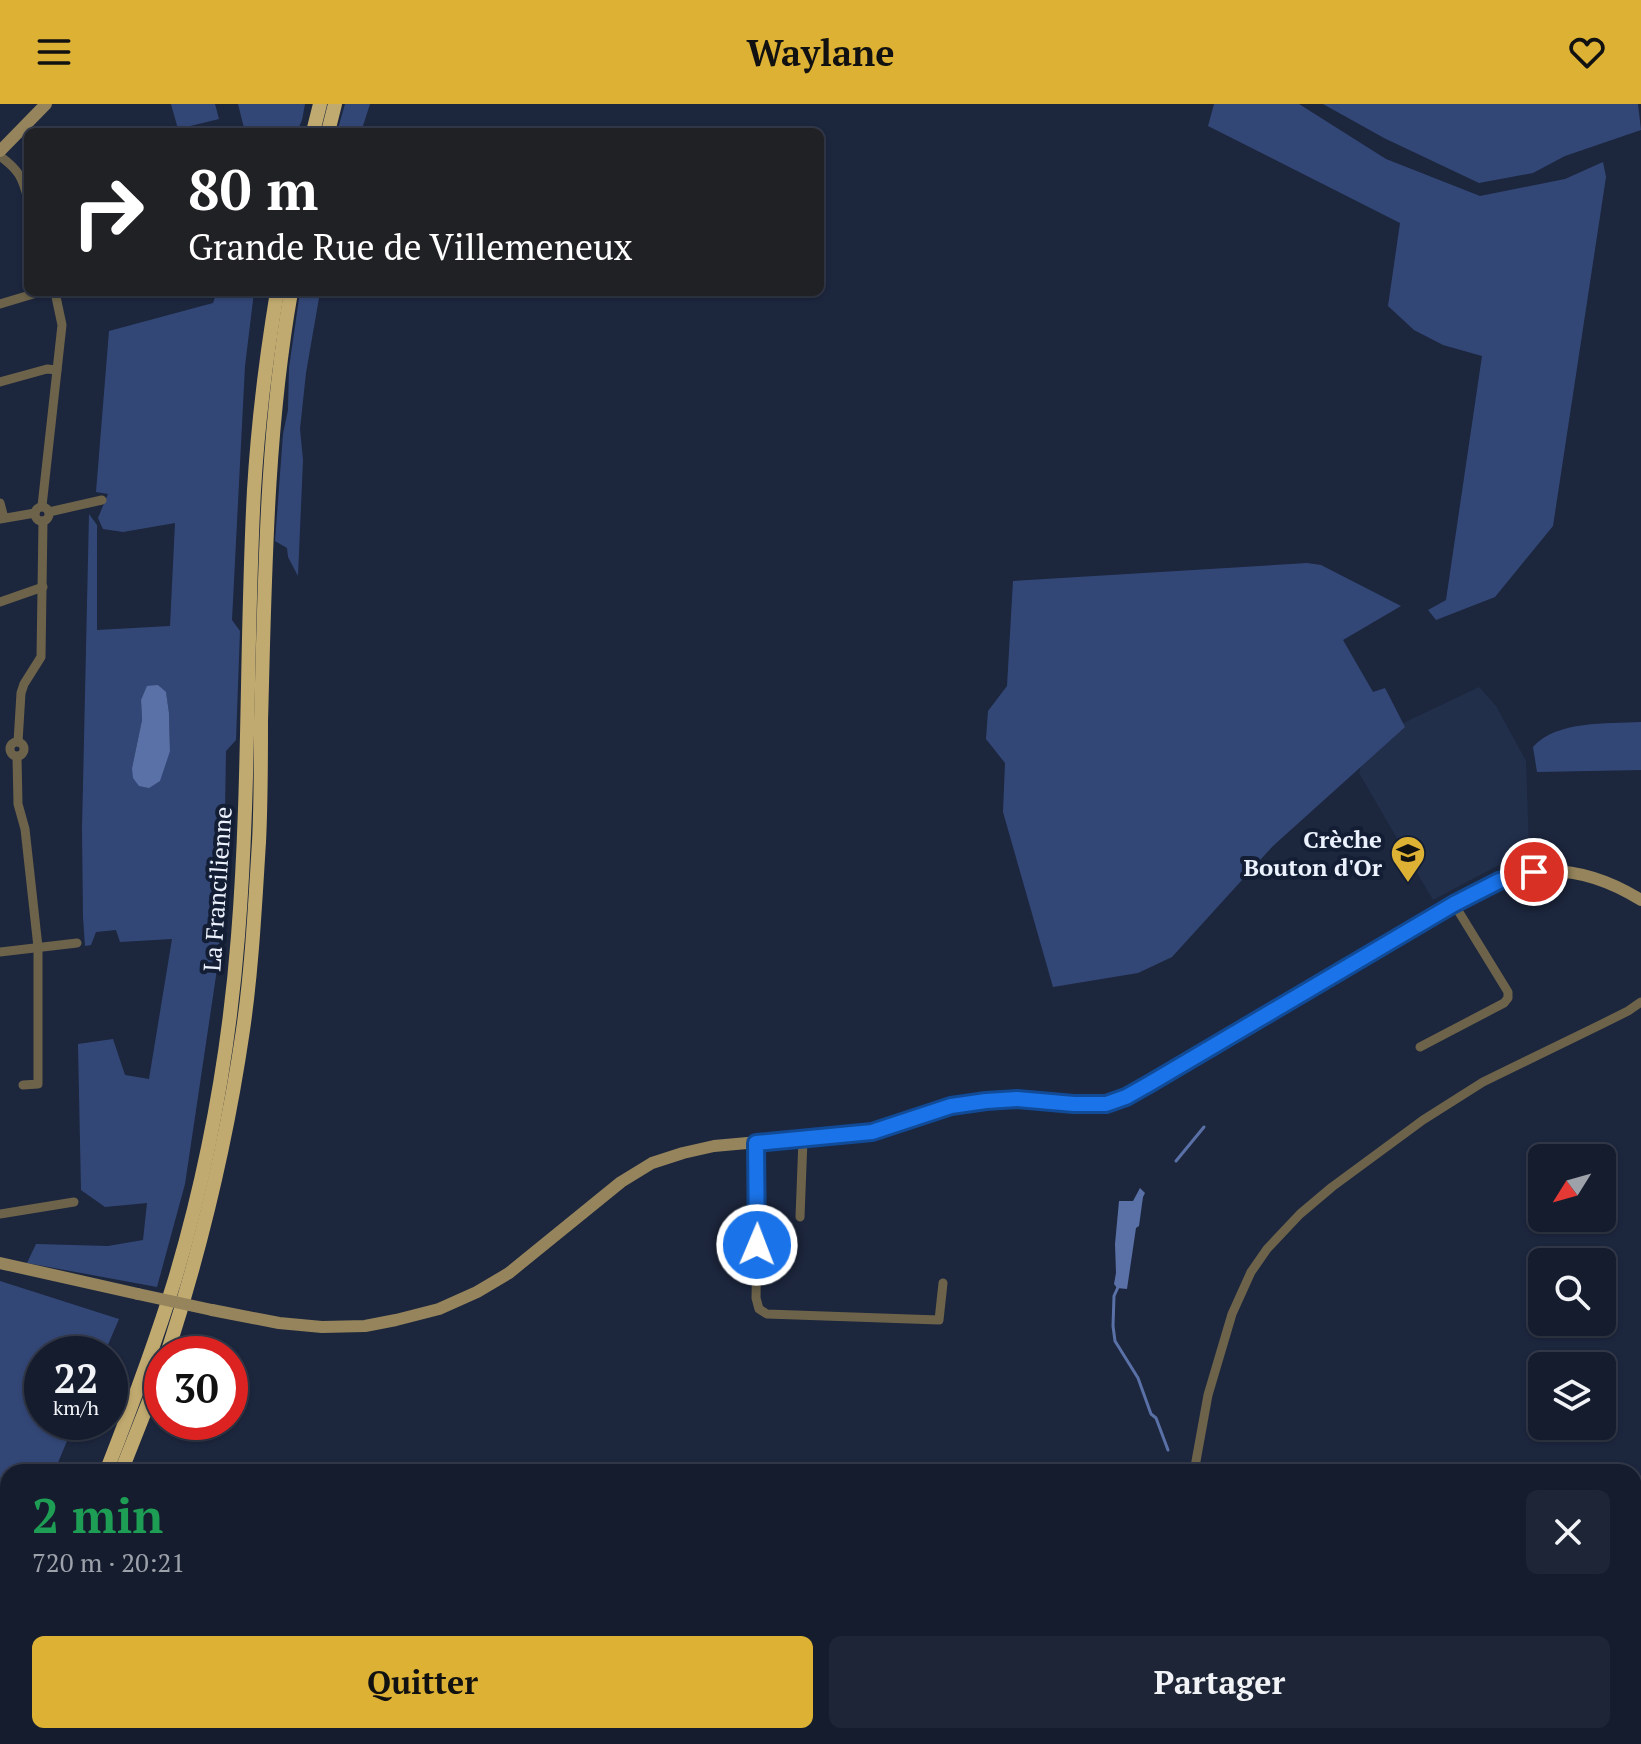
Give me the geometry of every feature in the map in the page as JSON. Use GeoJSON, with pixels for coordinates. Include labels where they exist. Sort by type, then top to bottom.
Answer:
{"type":"FeatureCollection","features":[{"type":"Feature","properties":{"kind":"highway"},"geometry":{"type":"LineString","coordinates":[[314,128],[320,104]]}},
{"type":"Feature","properties":{"kind":"highway"},"geometry":{"type":"LineString","coordinates":[[329,128],[335,104]]}},
{"type":"Feature","properties":{"kind":"highway","name":"La Francilienne"},"geometry":{"type":"LineString","coordinates":[[109,1464],[176,1277],[215,1115],[228,1028],[244,841],[254,488],[260,415],[276,296]]}},
{"type":"Feature","properties":{"kind":"highway","name":"La Francilienne"},"geometry":{"type":"LineString","coordinates":[[173,1336],[213,1193],[243,1028],[259,839],[269,488],[274,417],[290,296]]}},
{"type":"Feature","properties":{"kind":"highway"},"geometry":{"type":"LineString","coordinates":[[124,1464],[144,1414]]}},
{"type":"Feature","properties":{"kind":"main road"},"geometry":{"type":"LineString","coordinates":[[0,154],[46,104]]}},
{"type":"Feature","properties":{"kind":"main road"},"geometry":{"type":"LineString","coordinates":[[0,1263],[279,1323],[322,1327],[365,1326],[396,1320],[439,1309],[509,1273],[610,1190],[652,1163],[704,1148],[872,1132],[951,1106],[986,1101],[1017,1099],[1106,1104],[1126,1097],[1454,904],[1499,881],[1534,872],[1576,873],[1618,886],[1641,900]]}},
{"type":"Feature","properties":{"kind":"street"},"geometry":{"type":"LineString","coordinates":[[0,154],[19,173],[24,187]]}},
{"type":"Feature","properties":{"kind":"street"},"geometry":{"type":"LineString","coordinates":[[0,304],[27,296]]}},
{"type":"Feature","properties":{"kind":"street"},"geometry":{"type":"LineString","coordinates":[[23,1085],[38,1084],[38,947],[25,829],[18,804],[11,749],[21,693],[41,657],[42,513],[63,322],[56,296]]}},
{"type":"Feature","properties":{"kind":"street"},"geometry":{"type":"LineString","coordinates":[[0,382],[47,369],[57,370]]}},
{"type":"Feature","properties":{"kind":"street"},"geometry":{"type":"LineString","coordinates":[[0,503],[2,519],[102,500]]}},
{"type":"Feature","properties":{"kind":"street"},"geometry":{"type":"LineString","coordinates":[[0,602],[43,587]]}},
{"type":"Feature","properties":{"kind":"street"},"geometry":{"type":"LineString","coordinates":[[1420,1047],[1504,1003],[1508,998],[1508,992],[1454,904]]}},
{"type":"Feature","properties":{"kind":"street"},"geometry":{"type":"LineString","coordinates":[[0,952],[77,943]]}},
{"type":"Feature","properties":{"kind":"street"},"geometry":{"type":"LineString","coordinates":[[1195,1464],[1208,1395],[1232,1314],[1251,1272],[1267,1249],[1292,1223],[1332,1187],[1458,1096],[1641,1002]]}},
{"type":"Feature","properties":{"kind":"street"},"geometry":{"type":"LineString","coordinates":[[800,1217],[803,1139]]}},
{"type":"Feature","properties":{"kind":"street"},"geometry":{"type":"LineString","coordinates":[[755,1143],[758,1192],[756,1298],[759,1309],[767,1314],[939,1320],[943,1283]]}},
{"type":"Feature","properties":{"kind":"street"},"geometry":{"type":"LineString","coordinates":[[0,1214],[74,1202]]}},
{"type":"Feature","properties":{"kind":"shaded area"},"geometry":{"type":"Polygon","coordinates":[[[171,104],[215,104],[219,119],[178,128],[171,104]]]}},
{"type":"Feature","properties":{"kind":"shaded area"},"geometry":{"type":"Polygon","coordinates":[[[238,104],[305,104],[299,128],[244,128],[238,104]]]}},
{"type":"Feature","properties":{"kind":"shaded area"},"geometry":{"type":"Polygon","coordinates":[[[345,104],[370,104],[362,128],[338,128],[345,104]]]}},
{"type":"Feature","properties":{"kind":"shaded area"},"geometry":{"type":"Polygon","coordinates":[[[1214,104],[1299,104],[1386,159],[1480,196],[1565,179],[1603,162],[1606,177],[1553,526],[1495,597],[1436,620],[1428,610],[1446,600],[1482,356],[1443,345],[1414,330],[1388,306],[1400,223],[1208,126],[1214,104]]]}},
{"type":"Feature","properties":{"kind":"shaded area"},"geometry":{"type":"Polygon","coordinates":[[[1323,104],[1638,104],[1641,130],[1565,156],[1533,173],[1479,183],[1384,138],[1323,104]]]}},
{"type":"Feature","properties":{"kind":"shaded area"},"geometry":{"type":"Polygon","coordinates":[[[216,296],[254,296],[245,366],[232,620],[240,631],[236,740],[226,751],[223,929],[185,1184],[157,1287],[27,1263],[36,1244],[108,1246],[143,1240],[147,1203],[105,1207],[81,1190],[78,1044],[113,1039],[125,1075],[149,1079],[172,939],[120,942],[116,930],[96,932],[91,945],[85,946],[82,830],[89,514],[97,525],[97,630],[170,626],[175,523],[123,532],[103,529],[98,518],[108,494],[96,492],[109,331],[213,303],[216,296]],[[158,685],[141,700],[142,720],[132,768],[170,750],[166,693],[158,685]]]}},
{"type":"Feature","properties":{"kind":"shaded area"},"geometry":{"type":"Polygon","coordinates":[[[299,296],[319,296],[300,429],[303,460],[298,576],[287,548],[275,541],[289,368],[299,296]]]}},
{"type":"Feature","properties":{"kind":"shaded area"},"geometry":{"type":"Polygon","coordinates":[[[1307,563],[1321,565],[1401,606],[1343,640],[1373,692],[1385,688],[1405,727],[1273,846],[1172,957],[1138,973],[1053,987],[1003,812],[1005,763],[986,739],[988,711],[1007,686],[1013,581],[1307,563]]]}},
{"type":"Feature","properties":{"kind":"shaded area"},"geometry":{"type":"Polygon","coordinates":[[[158,685],[166,692],[170,751],[160,781],[149,788],[139,786],[133,778],[132,768],[142,720],[141,700],[147,686],[158,685]]]}},
{"type":"Feature","properties":{"kind":"shaded area"},"geometry":{"type":"Polygon","coordinates":[[[1479,687],[1496,706],[1526,761],[1529,849],[1433,900],[1359,773],[1362,762],[1393,728],[1479,687]]]}},
{"type":"Feature","properties":{"kind":"shaded area"},"geometry":{"type":"Polygon","coordinates":[[[1641,722],[1641,770],[1537,772],[1533,747],[1555,732],[1583,725],[1641,722]]]}},
{"type":"Feature","properties":{"kind":"shaded area"},"geometry":{"type":"Polygon","coordinates":[[[1140,1188],[1145,1193],[1127,1289],[1117,1288],[1114,1284],[1119,1201],[1133,1201],[1140,1188]]]}},
{"type":"Feature","properties":{"kind":"shaded area"},"geometry":{"type":"Polygon","coordinates":[[[0,1281],[119,1319],[112,1336],[24,1336],[24,1440],[67,1440],[57,1464],[0,1464],[0,1281]]]}},
{"type":"Feature","properties":{"kind":"waterway"},"geometry":{"type":"LineString","coordinates":[[1176,1161],[1204,1127]]}},
{"type":"Feature","properties":{"kind":"waterway"},"geometry":{"type":"LineString","coordinates":[[1119,1285],[1114,1296],[1115,1341],[1138,1378],[1168,1450]]}},
{"type":"Feature","properties":{"kind":"place","name":"Crèche Bouton d'Or"},"geometry":{"type":"Point","coordinates":[1408,884]}},
{"type":"Feature","properties":{"kind":"route"},"geometry":{"type":"LineString","coordinates":[[757,1245],[756,1143],[872,1132],[951,1106],[986,1101],[1017,1099],[1106,1104],[1149,1084],[1477,891],[1499,881],[1534,872]]}}]}
